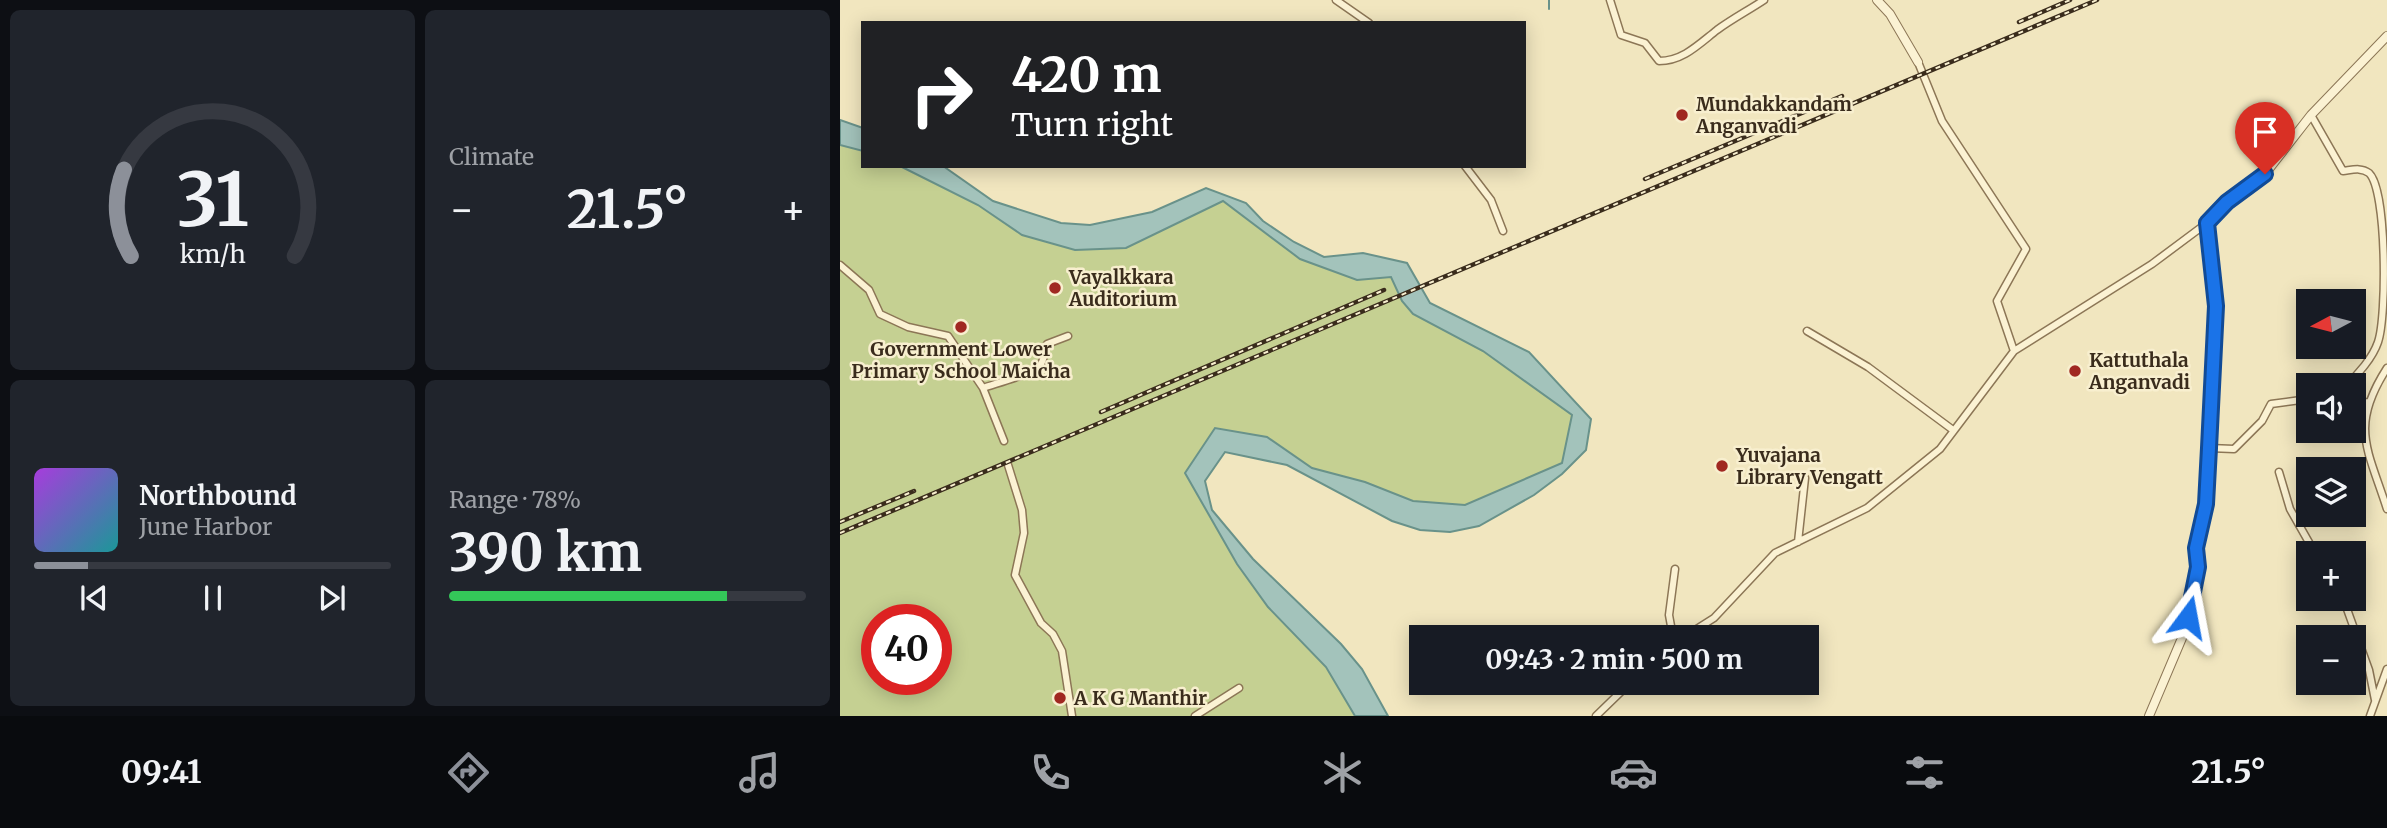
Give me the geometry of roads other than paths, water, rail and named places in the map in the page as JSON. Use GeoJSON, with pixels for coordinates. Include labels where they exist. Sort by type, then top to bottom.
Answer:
{"type":"FeatureCollection","features":[{"type":"Feature","properties":{"kind":"street"},"geometry":{"type":"LineString","coordinates":[[1336,0],[1366,21]]}},
{"type":"Feature","properties":{"kind":"street"},"geometry":{"type":"LineString","coordinates":[[1610,0],[1621,36],[1625,39],[1640,39],[1659,61],[1673,59],[1700,46],[1716,31],[1764,0]]}},
{"type":"Feature","properties":{"kind":"street"},"geometry":{"type":"LineString","coordinates":[[1877,0],[1890,14],[1918,62],[1942,121],[2026,249],[1997,301],[2014,351]]}},
{"type":"Feature","properties":{"kind":"street"},"geometry":{"type":"LineString","coordinates":[[1703,625],[1714,618],[1775,553],[1867,508],[1940,449],[2014,351],[2152,264],[2207,223],[2227,202],[2265,174],[2311,115],[2387,36]]}},
{"type":"Feature","properties":{"kind":"street"},"geometry":{"type":"LineString","coordinates":[[2311,115],[2343,171],[2362,170],[2373,177],[2378,186],[2386,251],[2378,343],[2358,373]]}},
{"type":"Feature","properties":{"kind":"street"},"geometry":{"type":"LineString","coordinates":[[1467,168],[1491,200],[1503,231]]}},
{"type":"Feature","properties":{"kind":"street"},"geometry":{"type":"LineString","coordinates":[[2149,716],[2164,675],[2182,638],[2194,593],[2198,567],[2196,548],[2206,504],[2216,306],[2207,223]]}},
{"type":"Feature","properties":{"kind":"street"},"geometry":{"type":"LineString","coordinates":[[840,265],[869,290],[880,314],[908,327],[948,336],[983,388],[1004,441]]}},
{"type":"Feature","properties":{"kind":"street"},"geometry":{"type":"LineString","coordinates":[[1807,331],[1868,367],[1953,430]]}},
{"type":"Feature","properties":{"kind":"street"},"geometry":{"type":"LineString","coordinates":[[983,388],[1034,371],[1041,365],[1047,344],[1068,336]]}},
{"type":"Feature","properties":{"kind":"street"},"geometry":{"type":"LineString","coordinates":[[2387,368],[2369,402],[2362,431],[2387,509]]}},
{"type":"Feature","properties":{"kind":"street"},"geometry":{"type":"LineString","coordinates":[[2209,448],[2234,449],[2262,421],[2271,404],[2296,401]]}},
{"type":"Feature","properties":{"kind":"street"},"geometry":{"type":"LineString","coordinates":[[1008,465],[1022,510],[1024,533],[1015,575],[1041,623],[1053,634],[1062,651],[1072,716]]}},
{"type":"Feature","properties":{"kind":"street"},"geometry":{"type":"LineString","coordinates":[[2279,472],[2290,509],[2308,541]]}},
{"type":"Feature","properties":{"kind":"street"},"geometry":{"type":"LineString","coordinates":[[1798,542],[1805,478]]}},
{"type":"Feature","properties":{"kind":"street"},"geometry":{"type":"LineString","coordinates":[[1671,625],[1669,615],[1675,569]]}},
{"type":"Feature","properties":{"kind":"street"},"geometry":{"type":"LineString","coordinates":[[2348,611],[2369,670],[2375,700]]}},
{"type":"Feature","properties":{"kind":"street"},"geometry":{"type":"LineString","coordinates":[[2370,716],[2387,669]]}},
{"type":"Feature","properties":{"kind":"street"},"geometry":{"type":"LineString","coordinates":[[1195,716],[1239,688]]}},
{"type":"Feature","properties":{"kind":"street"},"geometry":{"type":"LineString","coordinates":[[1596,716],[1618,695]]}},
{"type":"Feature","properties":{"kind":"water"},"geometry":{"type":"Polygon","coordinates":[[[840,120],[861,127],[861,150],[840,145],[840,120]]]}},
{"type":"Feature","properties":{"kind":"water"},"geometry":{"type":"Polygon","coordinates":[[[904,168],[946,168],[993,201],[1061,223],[1090,225],[1152,212],[1206,188],[1246,203],[1263,221],[1294,242],[1324,257],[1363,253],[1407,263],[1430,303],[1529,352],[1591,419],[1586,450],[1562,474],[1534,495],[1479,526],[1450,532],[1420,530],[1392,521],[1287,465],[1225,452],[1205,481],[1212,510],[1253,559],[1341,644],[1362,669],[1388,716],[1355,716],[1326,667],[1268,607],[1237,564],[1185,473],[1215,428],[1267,437],[1312,468],[1365,482],[1413,501],[1465,505],[1562,463],[1572,415],[1483,351],[1413,314],[1402,301],[1391,277],[1357,280],[1300,259],[1223,201],[1126,248],[1075,250],[1022,235],[978,205],[904,168]]]}},
{"type":"Feature","properties":{"kind":"waterway"},"geometry":{"type":"LineString","coordinates":[[1549,0],[1549,9]]}},
{"type":"Feature","properties":{"kind":"railway"},"geometry":{"type":"LineString","coordinates":[[2019,22],[2070,0]]}},
{"type":"Feature","properties":{"kind":"railway"},"geometry":{"type":"LineString","coordinates":[[840,533],[2097,0]]}},
{"type":"Feature","properties":{"kind":"railway"},"geometry":{"type":"LineString","coordinates":[[1645,179],[1842,96]]}},
{"type":"Feature","properties":{"kind":"railway"},"geometry":{"type":"LineString","coordinates":[[1101,412],[1384,290]]}},
{"type":"Feature","properties":{"kind":"railway"},"geometry":{"type":"LineString","coordinates":[[840,522],[914,491]]}},
{"type":"Feature","properties":{"kind":"place","name":"Mundakkandam Anganvadi"},"geometry":{"type":"Point","coordinates":[1682,115]}},
{"type":"Feature","properties":{"kind":"place","name":"Vayalkkara Auditorium"},"geometry":{"type":"Point","coordinates":[1055,288]}},
{"type":"Feature","properties":{"kind":"place","name":"Government Lower Primary School Maicha"},"geometry":{"type":"Point","coordinates":[961,327]}},
{"type":"Feature","properties":{"kind":"place","name":"Kattuthala Anganvadi"},"geometry":{"type":"Point","coordinates":[2075,371]}},
{"type":"Feature","properties":{"kind":"place","name":"Yuvajana Library Vengatt"},"geometry":{"type":"Point","coordinates":[1722,466]}},
{"type":"Feature","properties":{"kind":"place","name":"A K G Manthir"},"geometry":{"type":"Point","coordinates":[1060,698]}}]}
